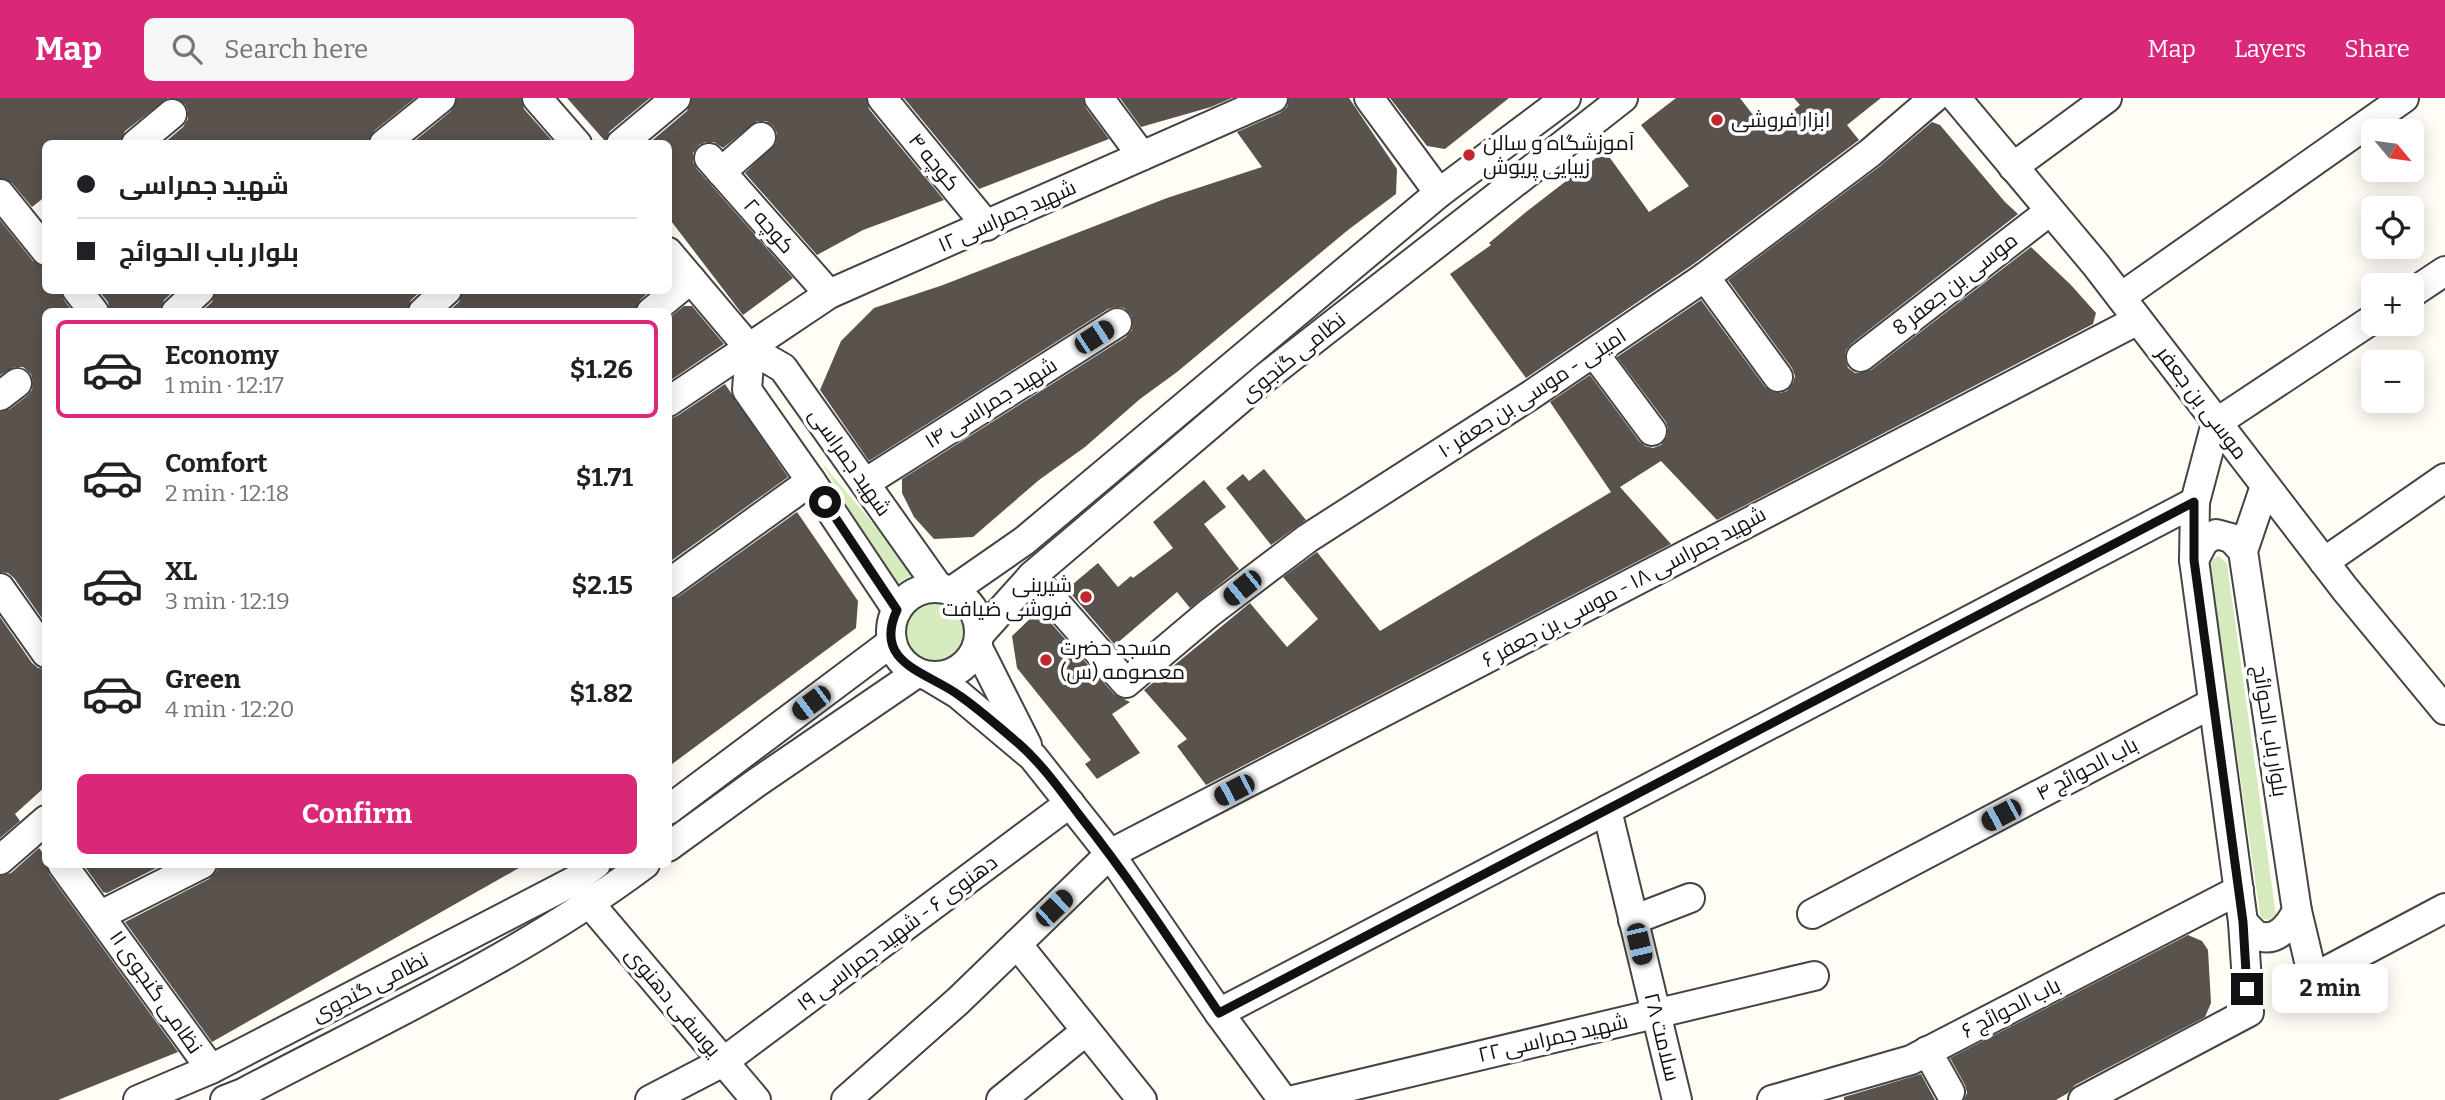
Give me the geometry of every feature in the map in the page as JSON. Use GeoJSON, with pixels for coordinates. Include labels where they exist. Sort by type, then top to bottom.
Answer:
{"type":"FeatureCollection","features":[{"type":"Feature","properties":{"kind":"street"},"geometry":{"type":"LineString","coordinates":[[389,140],[441,98]]}},
{"type":"Feature","properties":{"kind":"street"},"geometry":{"type":"LineString","coordinates":[[537,98],[574,140]]}},
{"type":"Feature","properties":{"kind":"street"},"geometry":{"type":"LineString","coordinates":[[626,140],[676,98]]}},
{"type":"Feature","properties":{"kind":"street","name":"کوچه ۴"},"geometry":{"type":"LineString","coordinates":[[882,98],[987,226]]}},
{"type":"Feature","properties":{"kind":"street"},"geometry":{"type":"LineString","coordinates":[[1099,98],[1142,156]]}},
{"type":"Feature","properties":{"kind":"street","name":"شهید جمراسی ۱۲"},"geometry":{"type":"LineString","coordinates":[[672,399],[829,294],[1273,98]]}},
{"type":"Feature","properties":{"kind":"street"},"geometry":{"type":"LineString","coordinates":[[1368,98],[1439,193]]}},
{"type":"Feature","properties":{"kind":"street","name":"نظامی گنجوی"},"geometry":{"type":"LineString","coordinates":[[945,590],[1024,541],[1439,193],[1564,98]]}},
{"type":"Feature","properties":{"kind":"street","name":"نظامی گنجوی"},"geometry":{"type":"LineString","coordinates":[[978,640],[1032,576],[1266,377],[1623,98]]}},
{"type":"Feature","properties":{"kind":"street","name":"امینی - موسی بن جعفر ۱۰"},"geometry":{"type":"LineString","coordinates":[[1032,576],[1126,683],[1209,613],[1308,538],[1594,353],[1705,277],[1870,153],[1934,98]]}},
{"type":"Feature","properties":{"kind":"street","name":"موسی بن جعفر"},"geometry":{"type":"LineString","coordinates":[[1956,98],[2121,297],[2324,562],[2441,697]]}},
{"type":"Feature","properties":{"kind":"street"},"geometry":{"type":"LineString","coordinates":[[2012,167],[2107,98]]}},
{"type":"Feature","properties":{"kind":"street"},"geometry":{"type":"LineString","coordinates":[[2121,297],[2404,98]]}},
{"type":"Feature","properties":{"kind":"street"},"geometry":{"type":"LineString","coordinates":[[141,140],[172,114]]}},
{"type":"Feature","properties":{"kind":"street","name":"کوچه ۲"},"geometry":{"type":"LineString","coordinates":[[761,137],[715,165],[829,294]]}},
{"type":"Feature","properties":{"kind":"street"},"geometry":{"type":"LineString","coordinates":[[0,194],[40,233]]}},
{"type":"Feature","properties":{"kind":"street","name":"موسی بن جعفر 8"},"geometry":{"type":"LineString","coordinates":[[1861,357],[2050,211]]}},
{"type":"Feature","properties":{"kind":"street","name":"شهید جمراسی"},"geometry":{"type":"LineString","coordinates":[[672,257],[750,349],[783,368],[945,590]]}},
{"type":"Feature","properties":{"kind":"street"},"geometry":{"type":"LineString","coordinates":[[2424,285],[2445,271]]}},
{"type":"Feature","properties":{"kind":"street"},"geometry":{"type":"LineString","coordinates":[[1705,277],[1778,377]]}},
{"type":"Feature","properties":{"kind":"street"},"geometry":{"type":"LineString","coordinates":[[656,308],[691,279]]}},
{"type":"Feature","properties":{"kind":"street"},"geometry":{"type":"LineString","coordinates":[[80,294],[91,308]]}},
{"type":"Feature","properties":{"kind":"street"},"geometry":{"type":"LineString","coordinates":[[180,308],[196,294]]}},
{"type":"Feature","properties":{"kind":"street"},"geometry":{"type":"LineString","coordinates":[[427,308],[443,294]]}},
{"type":"Feature","properties":{"kind":"street","name":"شهید جمراسی ۱۸ - موسی بن جعفر ۶"},"geometry":{"type":"LineString","coordinates":[[846,1100],[958,1001],[1110,854],[2138,320]]}},
{"type":"Feature","properties":{"kind":"street","name":"شهید جمراسی ۱۴"},"geometry":{"type":"LineString","coordinates":[[865,483],[1117,323]]}},
{"type":"Feature","properties":{"kind":"street"},"geometry":{"type":"LineString","coordinates":[[2083,1100],[2249,1012],[2243,922],[2194,560],[2194,502],[2216,423],[2361,327]]}},
{"type":"Feature","properties":{"kind":"street","name":"شهید جمراسی"},"geometry":{"type":"LineString","coordinates":[[750,349],[747,390],[897,610]]}},
{"type":"Feature","properties":{"kind":"street"},"geometry":{"type":"LineString","coordinates":[[1594,353],[1652,431]]}},
{"type":"Feature","properties":{"kind":"street"},"geometry":{"type":"LineString","coordinates":[[2324,562],[2445,478]]}},
{"type":"Feature","properties":{"kind":"street"},"geometry":{"type":"LineString","coordinates":[[672,581],[811,481]]}},
{"type":"Feature","properties":{"kind":"street","name":"بلوار باب الحوائج"},"geometry":{"type":"LineString","coordinates":[[2265,486],[2242,551],[2297,911],[2312,978],[2445,908]]}},
{"type":"Feature","properties":{"kind":"street"},"geometry":{"type":"LineString","coordinates":[[1219,1013],[2194,502]]}},
{"type":"Feature","properties":{"kind":"street"},"geometry":{"type":"LineString","coordinates":[[2194,560],[2204,541],[2216,534],[2231,538],[2242,551]]}},
{"type":"Feature","properties":{"kind":"street"},"geometry":{"type":"LineString","coordinates":[[0,588],[42,647]]}},
{"type":"Feature","properties":{"kind":"street"},"geometry":{"type":"LineString","coordinates":[[1033,757],[978,640],[978,621],[973,609],[964,598],[945,590],[915,593],[905,600],[893,620],[892,642],[905,665],[958,694],[1033,757],[1110,854],[1219,1013],[1283,1100]]}},
{"type":"Feature","properties":{"kind":"street"},"geometry":{"type":"LineString","coordinates":[[672,845],[756,783],[922,674],[953,673],[963,666],[978,640]]}},
{"type":"Feature","properties":{"kind":"street"},"geometry":{"type":"LineString","coordinates":[[672,807],[892,642]]}},
{"type":"Feature","properties":{"kind":"street","name":"باب الحوائج ۴"},"geometry":{"type":"LineString","coordinates":[[1812,914],[2213,703]]}},
{"type":"Feature","properties":{"kind":"street","name":"دهنوی ۶ - شهید جمراسی ۱۹"},"geometry":{"type":"LineString","coordinates":[[650,1100],[723,1062],[1070,803]]}},
{"type":"Feature","properties":{"kind":"street","name":"سلامت ۲۸"},"geometry":{"type":"LineString","coordinates":[[1607,810],[1677,1100]]}},
{"type":"Feature","properties":{"kind":"street"},"geometry":{"type":"LineString","coordinates":[[0,860],[42,830]]}},
{"type":"Feature","properties":{"kind":"street","name":"نظامی گنجوی ۱۱"},"geometry":{"type":"LineString","coordinates":[[65,868],[211,1069]]}},
{"type":"Feature","properties":{"kind":"street"},"geometry":{"type":"LineString","coordinates":[[101,915],[194,868]]}},
{"type":"Feature","properties":{"kind":"street","name":"نظامی گنجوی"},"geometry":{"type":"LineString","coordinates":[[225,1100],[482,967],[591,905],[641,868]]}},
{"type":"Feature","properties":{"kind":"street","name":"نظامی گنجوی"},"geometry":{"type":"LineString","coordinates":[[138,1100],[211,1069],[566,873]]}},
{"type":"Feature","properties":{"kind":"street","name":"باب الحوائج ۶"},"geometry":{"type":"LineString","coordinates":[[1772,1100],[1911,1060],[2239,890]]}},
{"type":"Feature","properties":{"kind":"street"},"geometry":{"type":"LineString","coordinates":[[1633,920],[1690,898]]}},
{"type":"Feature","properties":{"kind":"street","name":"یوسفی دهنوی"},"geometry":{"type":"LineString","coordinates":[[591,905],[756,1100]]}},
{"type":"Feature","properties":{"kind":"street"},"geometry":{"type":"LineString","coordinates":[[2243,922],[2256,934],[2272,936],[2289,927],[2297,911]]}},
{"type":"Feature","properties":{"kind":"street"},"geometry":{"type":"LineString","coordinates":[[1017,944],[1142,1100]]}},
{"type":"Feature","properties":{"kind":"street","name":"شهید جمراسی ۲۲"},"geometry":{"type":"LineString","coordinates":[[1293,1100],[1814,976]]}},
{"type":"Feature","properties":{"kind":"street"},"geometry":{"type":"LineString","coordinates":[[1001,1100],[1086,1031]]}},
{"type":"Feature","properties":{"kind":"street"},"geometry":{"type":"LineString","coordinates":[[1927,1052],[1950,1092]]}},
{"type":"Feature","properties":{"kind":"green space"},"geometry":{"type":"Polygon","coordinates":[[[821,462],[915,573],[895,585],[821,462]]]}},
{"type":"Feature","properties":{"kind":"green space"},"geometry":{"type":"Polygon","coordinates":[[[2219,556],[2227,564],[2276,914],[2269,920],[2263,919],[2260,914],[2210,566],[2213,559],[2219,556]]]}},
{"type":"Feature","properties":{"kind":"green space"},"geometry":{"type":"Polygon","coordinates":[[[935,597],[960,607],[970,632],[960,657],[935,667],[910,657],[900,632],[910,607],[935,597]]]}},
{"type":"Feature","properties":{"kind":"building"},"geometry":{"type":"Polygon","coordinates":[[[0,98],[168,98],[125,131],[122,140],[42,140],[42,199],[32,207],[12,183],[0,178],[0,98]]]}},
{"type":"Feature","properties":{"kind":"building"},"geometry":{"type":"Polygon","coordinates":[[[174,98],[415,98],[374,131],[370,140],[168,140],[188,119],[185,104],[174,98]]]}},
{"type":"Feature","properties":{"kind":"building"},"geometry":{"type":"Polygon","coordinates":[[[457,98],[521,98],[524,109],[551,140],[416,140],[451,111],[457,98]]]}},
{"type":"Feature","properties":{"kind":"building"},"geometry":{"type":"Polygon","coordinates":[[[567,98],[650,98],[610,131],[604,140],[567,98]]]}},
{"type":"Feature","properties":{"kind":"building"},"geometry":{"type":"Polygon","coordinates":[[[692,98],[866,98],[869,109],[944,200],[863,230],[817,255],[745,173],[776,143],[777,133],[773,126],[766,121],[757,121],[723,148],[714,142],[699,145],[693,153],[693,162],[697,169],[793,278],[743,315],[672,222],[672,140],[653,140],[687,111],[692,98]]]}},
{"type":"Feature","properties":{"kind":"building"},"geometry":{"type":"Polygon","coordinates":[[[904,98],[1083,98],[1086,108],[1109,139],[979,189],[904,98]]]}},
{"type":"Feature","properties":{"kind":"building"},"geometry":{"type":"Polygon","coordinates":[[[1120,98],[1232,98],[1211,107],[1141,127],[1120,98]]]}},
{"type":"Feature","properties":{"kind":"building"},"geometry":{"type":"Polygon","coordinates":[[[1289,98],[1349,98],[1397,169],[1396,194],[1140,399],[1085,447],[1039,480],[973,537],[934,539],[914,517],[902,493],[902,479],[1126,337],[1132,330],[1131,315],[1124,308],[1108,309],[869,461],[820,390],[841,341],[874,308],[943,285],[1167,198],[1262,167],[1237,132],[1280,113],[1287,107],[1289,98]]]}},
{"type":"Feature","properties":{"kind":"building"},"geometry":{"type":"Polygon","coordinates":[[[1390,98],[1509,98],[1445,149],[1427,146],[1390,98]]]}},
{"type":"Feature","properties":{"kind":"building"},"geometry":{"type":"Polygon","coordinates":[[[1676,98],[1740,98],[1766,132],[1800,105],[1794,98],[1881,98],[1847,125],[1859,140],[1695,263],[1526,378],[1450,274],[1491,245],[1489,243],[1526,212],[1605,151],[1649,212],[1689,186],[1641,125],[1676,98]]]}},
{"type":"Feature","properties":{"kind":"building"},"geometry":{"type":"Polygon","coordinates":[[[1932,122],[1940,125],[2018,214],[1851,344],[1846,350],[1848,368],[1855,373],[1871,370],[2031,247],[2096,313],[2093,324],[1717,520],[1661,461],[1620,487],[1671,544],[1206,785],[1177,746],[1187,739],[1144,690],[1250,603],[1287,647],[1318,619],[1283,577],[1317,552],[1380,631],[1611,492],[1550,402],[1590,375],[1639,441],[1653,448],[1661,445],[1667,437],[1666,422],[1617,357],[1701,300],[1765,387],[1772,392],[1787,391],[1795,376],[1792,368],[1728,280],[1880,166],[1932,122]]]}},
{"type":"Feature","properties":{"kind":"building"},"geometry":{"type":"Polygon","coordinates":[[[0,220],[33,261],[42,265],[42,294],[62,294],[70,308],[42,308],[42,618],[14,578],[8,573],[0,572],[0,412],[10,409],[27,396],[32,390],[33,382],[31,374],[23,367],[14,367],[0,375],[0,220]]]}},
{"type":"Feature","properties":{"kind":"building"},"geometry":{"type":"Polygon","coordinates":[[[101,294],[171,294],[164,300],[161,308],[109,308],[101,294]]]}},
{"type":"Feature","properties":{"kind":"building"},"geometry":{"type":"Polygon","coordinates":[[[215,294],[418,294],[411,300],[408,308],[205,308],[212,302],[215,294]]]}},
{"type":"Feature","properties":{"kind":"building"},"geometry":{"type":"Polygon","coordinates":[[[462,294],[647,294],[636,308],[452,308],[459,302],[462,294]]]}},
{"type":"Feature","properties":{"kind":"building"},"geometry":{"type":"Polygon","coordinates":[[[684,306],[692,306],[724,344],[672,379],[672,316],[684,306]]]}},
{"type":"Feature","properties":{"kind":"building"},"geometry":{"type":"Polygon","coordinates":[[[725,384],[788,477],[672,560],[672,418],[725,384]]]}},
{"type":"Feature","properties":{"kind":"building"},"geometry":{"type":"Polygon","coordinates":[[[1264,469],[1306,520],[1271,545],[1226,488],[1243,474],[1249,481],[1264,469]]]}},
{"type":"Feature","properties":{"kind":"building"},"geometry":{"type":"Polygon","coordinates":[[[1204,480],[1226,507],[1204,524],[1239,569],[1190,608],[1177,592],[1115,645],[1067,589],[1098,563],[1118,587],[1173,548],[1153,522],[1204,480]]]}},
{"type":"Feature","properties":{"kind":"building"},"geometry":{"type":"Polygon","coordinates":[[[797,512],[858,601],[856,628],[672,764],[672,599],[797,512]]]}},
{"type":"Feature","properties":{"kind":"building"},"geometry":{"type":"Polygon","coordinates":[[[1036,613],[1042,613],[1114,694],[1130,702],[1112,714],[1140,753],[1097,779],[1085,764],[1091,760],[1017,668],[1012,636],[1036,613]]]}},
{"type":"Feature","properties":{"kind":"building"},"geometry":{"type":"Polygon","coordinates":[[[0,617],[32,663],[42,668],[42,790],[15,814],[20,821],[0,838],[0,617]]]}},
{"type":"Feature","properties":{"kind":"building"},"geometry":{"type":"Polygon","coordinates":[[[39,848],[42,852],[42,868],[48,868],[49,874],[178,1052],[58,1100],[0,1100],[0,876],[11,873],[39,848]]]}},
{"type":"Feature","properties":{"kind":"building"},"geometry":{"type":"Polygon","coordinates":[[[86,868],[156,868],[107,893],[103,892],[86,868]]]}},
{"type":"Feature","properties":{"kind":"building"},"geometry":{"type":"Polygon","coordinates":[[[218,868],[519,868],[212,1042],[125,922],[209,879],[218,868]]]}},
{"type":"Feature","properties":{"kind":"building"},"geometry":{"type":"Polygon","coordinates":[[[2188,935],[2202,941],[2208,950],[2211,1003],[2205,1017],[2075,1085],[2056,1100],[1964,1100],[1967,1093],[1965,1085],[1950,1058],[2188,935]]]}},
{"type":"Feature","properties":{"kind":"building"},"geometry":{"type":"Polygon","coordinates":[[[1921,1074],[1935,1100],[1844,1100],[1844,1097],[1921,1074]]]}},
{"type":"Feature","properties":{"kind":"place","name":"ابزار فروشی"},"geometry":{"type":"Point","coordinates":[1717,120]}},
{"type":"Feature","properties":{"kind":"place","name":"آموزشگاه و سالن زیبایی پریوش"},"geometry":{"type":"Point","coordinates":[1469,155]}},
{"type":"Feature","properties":{"kind":"place","name":"شیرینی فروشی ضیافت"},"geometry":{"type":"Point","coordinates":[1086,597]}},
{"type":"Feature","properties":{"kind":"place","name":"مسجد حضرت معصومه (س)"},"geometry":{"type":"Point","coordinates":[1046,660]}},
{"type":"Feature","properties":{"kind":"route"},"geometry":{"type":"LineString","coordinates":[[825,502],[897,610],[891,631],[892,642],[905,665],[958,694],[1033,757],[1110,854],[1219,1013],[2194,502],[2194,560],[2243,922],[2247,989]]}}]}
